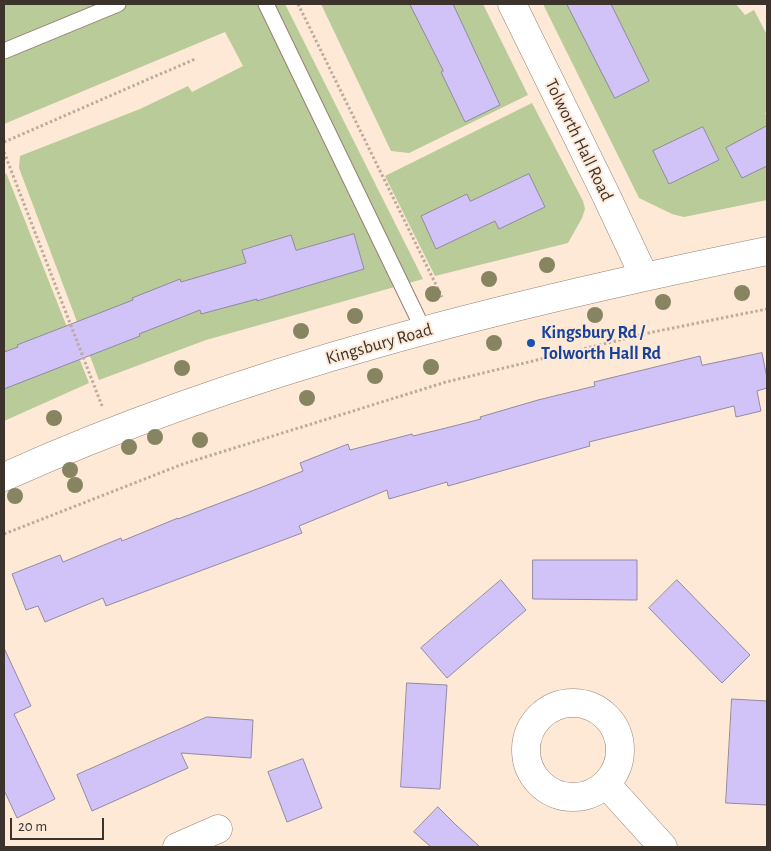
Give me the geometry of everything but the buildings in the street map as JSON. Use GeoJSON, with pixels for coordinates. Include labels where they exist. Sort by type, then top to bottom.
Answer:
{"type":"FeatureCollection","features":[{"type":"Feature","properties":{"kind":"street","name":"Tolworth Hall Road"},"geometry":{"type":"LineString","coordinates":[[512,4],[605,192],[644,276]]}},
{"type":"Feature","properties":{"kind":"street","name":"Kingsbury Road"},"geometry":{"type":"LineString","coordinates":[[4,477],[45,458],[180,407],[295,369],[455,323],[644,276],[767,251]]}},
{"type":"Feature","properties":{"kind":"street"},"geometry":{"type":"LineString","coordinates":[[606,784],[663,847]]}},
{"type":"Feature","properties":{"kind":"street"},"geometry":{"type":"LineString","coordinates":[[177,847],[218,829]]}},
{"type":"Feature","properties":{"kind":"lane"},"geometry":{"type":"LineString","coordinates":[[4,51],[118,4]]}},
{"type":"Feature","properties":{"kind":"lane"},"geometry":{"type":"LineString","coordinates":[[266,4],[424,332]]}},
{"type":"Feature","properties":{"kind":"path"},"geometry":{"type":"LineString","coordinates":[[298,4],[455,323]]}},
{"type":"Feature","properties":{"kind":"path"},"geometry":{"type":"LineString","coordinates":[[4,142],[195,59]]}},
{"type":"Feature","properties":{"kind":"path"},"geometry":{"type":"LineString","coordinates":[[4,152],[112,433]]}},
{"type":"Feature","properties":{"kind":"path"},"geometry":{"type":"LineString","coordinates":[[4,534],[183,464],[446,382],[653,332],[767,309]]}},
{"type":"Feature","properties":{"kind":"green space"},"geometry":{"type":"Polygon","coordinates":[[[4,4],[285,4],[423,279],[206,340],[99,380],[19,168],[20,156],[140,109],[188,86],[192,92],[243,66],[225,32],[4,124],[4,4]]]}},
{"type":"Feature","properties":{"kind":"green space"},"geometry":{"type":"Polygon","coordinates":[[[321,4],[483,4],[528,95],[409,153],[391,151],[321,4]]]}},
{"type":"Feature","properties":{"kind":"green space"},"geometry":{"type":"Polygon","coordinates":[[[543,4],[736,4],[745,15],[754,10],[767,35],[767,112],[765,113],[767,126],[761,130],[767,142],[767,200],[684,217],[672,214],[639,198],[543,4]]]}},
{"type":"Feature","properties":{"kind":"green space"},"geometry":{"type":"Polygon","coordinates":[[[532,103],[583,201],[585,209],[582,218],[568,243],[435,276],[385,176],[532,103]]]}},
{"type":"Feature","properties":{"kind":"green space"},"geometry":{"type":"Polygon","coordinates":[[[4,172],[7,175],[89,383],[4,421],[4,172]]]}},
{"type":"Feature","properties":{"kind":"place","name":"Kingsbury Rd / Tolworth Hall Rd"},"geometry":{"type":"Point","coordinates":[531,343]}}]}
